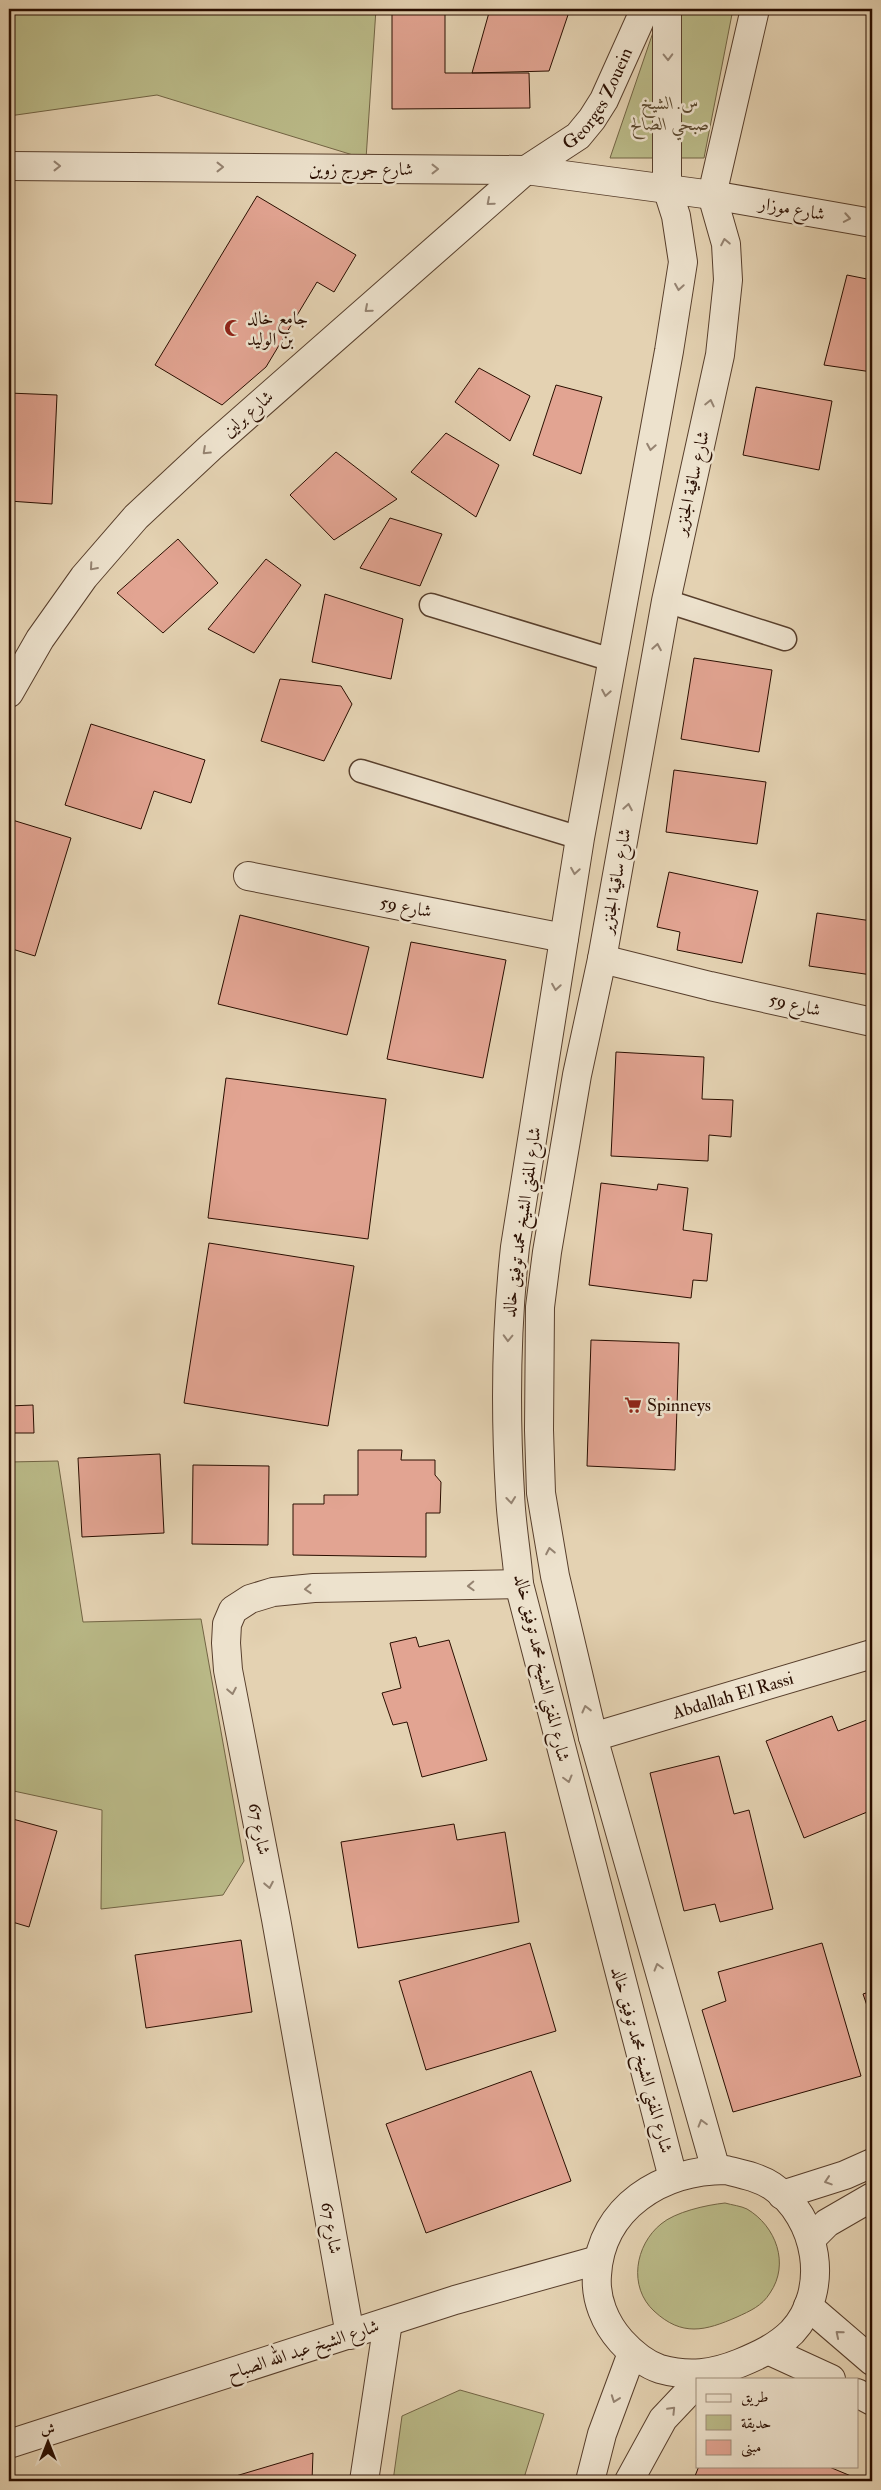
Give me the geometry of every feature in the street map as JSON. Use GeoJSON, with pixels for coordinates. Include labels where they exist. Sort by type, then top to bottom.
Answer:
{"type":"FeatureCollection","features":[{"type":"Feature","properties":{"kind":"street","name":"Georges Zouein"},"geometry":{"type":"LineString","coordinates":[[526,170],[578,136],[592,119],[604,100],[646,9]]}},
{"type":"Feature","properties":{"kind":"street"},"geometry":{"type":"LineString","coordinates":[[564,938],[580,838],[669,351],[683,262],[676,216],[667,188],[666,9]]}},
{"type":"Feature","properties":{"kind":"street","name":"شارع ساقية الجنزير"},"geometry":{"type":"LineString","coordinates":[[602,959],[666,602],[720,355],[728,280],[726,244],[712,195],[755,9]]}},
{"type":"Feature","properties":{"kind":"street","name":"شارع جورج زوين"},"geometry":{"type":"LineString","coordinates":[[9,166],[526,170],[712,195]]}},
{"type":"Feature","properties":{"kind":"street","name":"شارع برلين"},"geometry":{"type":"LineString","coordinates":[[9,693],[40,638],[84,577],[136,517],[211,447],[526,170]]}},
{"type":"Feature","properties":{"kind":"street","name":"شارع موزار"},"geometry":{"type":"LineString","coordinates":[[712,195],[872,223]]}},
{"type":"Feature","properties":{"kind":"street","name":"شارع 59"},"geometry":{"type":"LineString","coordinates":[[248,876],[564,938]]}},
{"type":"Feature","properties":{"kind":"street","name":"شارع المفتي الشيخ محمد توفيق خالد"},"geometry":{"type":"LineString","coordinates":[[564,938],[515,1247],[509,1303],[507,1431],[510,1496],[520,1584],[673,2178]]}},
{"type":"Feature","properties":{"kind":"street","name":"شارع 59"},"geometry":{"type":"LineString","coordinates":[[602,959],[676,978],[872,1022]]}},
{"type":"Feature","properties":{"kind":"street","name":"شارع المفتي الشيخ محمد توفيق خالد"},"geometry":{"type":"LineString","coordinates":[[602,959],[577,1075],[547,1252],[540,1316],[541,1493],[555,1576],[593,1737],[716,2170]]}},
{"type":"Feature","properties":{"kind":"street","name":"شارع 67"},"geometry":{"type":"LineString","coordinates":[[350,2335],[228,1670],[227,1624],[233,1610],[250,1599],[273,1592],[314,1588],[520,1584]]}},
{"type":"Feature","properties":{"kind":"street","name":"Abdallah El Rassi"},"geometry":{"type":"LineString","coordinates":[[593,1737],[872,1654]]}},
{"type":"Feature","properties":{"kind":"street"},"geometry":{"type":"LineString","coordinates":[[782,2194],[845,2175],[872,2163]]}},
{"type":"Feature","properties":{"kind":"street"},"geometry":{"type":"LineString","coordinates":[[716,2170],[749,2175],[782,2194],[807,2226],[815,2252],[815,2280],[808,2306],[792,2331],[770,2350],[702,2378],[658,2368],[632,2353],[612,2331],[601,2309],[596,2285],[598,2260],[605,2237],[617,2217],[634,2200],[673,2178],[716,2170]]}},
{"type":"Feature","properties":{"kind":"street"},"geometry":{"type":"LineString","coordinates":[[810,2239],[827,2223],[872,2197]]}},
{"type":"Feature","properties":{"kind":"street","name":"شارع الشيخ عبد الله الصباح"},"geometry":{"type":"LineString","coordinates":[[9,2444],[456,2300],[598,2260]]}},
{"type":"Feature","properties":{"kind":"street"},"geometry":{"type":"LineString","coordinates":[[808,2306],[872,2360]]}},
{"type":"Feature","properties":{"kind":"street"},"geometry":{"type":"LineString","coordinates":[[364,2481],[388,2322]]}},
{"type":"Feature","properties":{"kind":"street"},"geometry":{"type":"LineString","coordinates":[[770,2350],[829,2378]]}},
{"type":"Feature","properties":{"kind":"street"},"geometry":{"type":"LineString","coordinates":[[590,2481],[602,2434],[632,2353]]}},
{"type":"Feature","properties":{"kind":"street"},"geometry":{"type":"LineString","coordinates":[[629,2481],[663,2419],[696,2384]]}},
{"type":"Feature","properties":{"kind":"street"},"geometry":{"type":"LineString","coordinates":[[858,2393],[872,2401]]}},
{"type":"Feature","properties":{"kind":"lane"},"geometry":{"type":"LineString","coordinates":[[666,602],[785,638]]}},
{"type":"Feature","properties":{"kind":"lane"},"geometry":{"type":"LineString","coordinates":[[431,605],[612,660]]}},
{"type":"Feature","properties":{"kind":"lane"},"geometry":{"type":"LineString","coordinates":[[361,771],[580,838]]}},
{"type":"Feature","properties":{"kind":"green space"},"geometry":{"type":"Polygon","coordinates":[[[9,9],[376,9],[366,159],[157,95],[9,116],[9,9]]]}},
{"type":"Feature","properties":{"kind":"green space","name":"س. الشيخ صبحي الصالح"},"geometry":{"type":"Polygon","coordinates":[[[661,9],[733,9],[704,158],[610,158],[661,9]]]}},
{"type":"Feature","properties":{"kind":"green space"},"geometry":{"type":"Polygon","coordinates":[[[58,1461],[83,1622],[201,1619],[244,1861],[223,1895],[101,1909],[102,1810],[9,1790],[9,1462],[58,1461]]]}},
{"type":"Feature","properties":{"kind":"green space"},"geometry":{"type":"Polygon","coordinates":[[[725,2203],[747,2209],[766,2225],[777,2246],[779,2270],[776,2282],[770,2293],[759,2305],[737,2317],[704,2328],[684,2328],[674,2325],[654,2311],[640,2290],[638,2266],[645,2243],[661,2224],[674,2216],[709,2205],[725,2203]]]}},
{"type":"Feature","properties":{"kind":"green space"},"geometry":{"type":"Polygon","coordinates":[[[460,2390],[544,2414],[523,2481],[393,2481],[402,2416],[460,2390]]]}},
{"type":"Feature","properties":{"kind":"building"},"geometry":{"type":"Polygon","coordinates":[[[392,9],[445,9],[445,73],[529,73],[530,108],[392,109],[392,9]]]}},
{"type":"Feature","properties":{"kind":"building"},"geometry":{"type":"Polygon","coordinates":[[[490,9],[570,9],[549,71],[472,73],[490,9]]]}},
{"type":"Feature","properties":{"kind":"building","name":"جامع خالد بن الوليد"},"geometry":{"type":"Polygon","coordinates":[[[257,196],[356,255],[334,292],[317,282],[266,367],[222,405],[155,365],[257,196]]]}},
{"type":"Feature","properties":{"kind":"building"},"geometry":{"type":"Polygon","coordinates":[[[847,275],[872,280],[872,372],[824,365],[847,275]]]}},
{"type":"Feature","properties":{"kind":"building"},"geometry":{"type":"Polygon","coordinates":[[[479,368],[530,396],[510,441],[455,402],[479,368]]]}},
{"type":"Feature","properties":{"kind":"building"},"geometry":{"type":"Polygon","coordinates":[[[556,385],[602,397],[581,474],[533,455],[556,385]]]}},
{"type":"Feature","properties":{"kind":"building"},"geometry":{"type":"Polygon","coordinates":[[[756,387],[832,401],[819,470],[743,455],[756,387]]]}},
{"type":"Feature","properties":{"kind":"building"},"geometry":{"type":"Polygon","coordinates":[[[9,393],[57,395],[52,504],[9,501],[9,393]]]}},
{"type":"Feature","properties":{"kind":"building"},"geometry":{"type":"Polygon","coordinates":[[[446,433],[499,465],[476,517],[411,472],[446,433]]]}},
{"type":"Feature","properties":{"kind":"building"},"geometry":{"type":"Polygon","coordinates":[[[336,452],[397,499],[334,540],[290,495],[336,452]]]}},
{"type":"Feature","properties":{"kind":"building"},"geometry":{"type":"Polygon","coordinates":[[[390,518],[442,534],[420,586],[360,568],[390,518]]]}},
{"type":"Feature","properties":{"kind":"building"},"geometry":{"type":"Polygon","coordinates":[[[178,539],[218,583],[163,633],[117,593],[178,539]]]}},
{"type":"Feature","properties":{"kind":"building"},"geometry":{"type":"Polygon","coordinates":[[[266,559],[301,585],[254,653],[208,629],[266,559]]]}},
{"type":"Feature","properties":{"kind":"building"},"geometry":{"type":"Polygon","coordinates":[[[325,594],[403,619],[391,679],[312,662],[325,594]]]}},
{"type":"Feature","properties":{"kind":"building"},"geometry":{"type":"Polygon","coordinates":[[[694,658],[772,670],[759,752],[681,739],[694,658]]]}},
{"type":"Feature","properties":{"kind":"building"},"geometry":{"type":"Polygon","coordinates":[[[280,679],[341,686],[352,704],[324,761],[261,741],[280,679]]]}},
{"type":"Feature","properties":{"kind":"building"},"geometry":{"type":"Polygon","coordinates":[[[91,724],[205,760],[191,803],[154,791],[141,829],[65,805],[91,724]]]}},
{"type":"Feature","properties":{"kind":"building"},"geometry":{"type":"Polygon","coordinates":[[[674,770],[766,782],[757,844],[666,832],[674,770]]]}},
{"type":"Feature","properties":{"kind":"building"},"geometry":{"type":"Polygon","coordinates":[[[9,819],[71,838],[35,956],[9,948],[9,819]]]}},
{"type":"Feature","properties":{"kind":"building"},"geometry":{"type":"Polygon","coordinates":[[[669,872],[758,891],[742,963],[677,950],[680,932],[657,927],[669,872]]]}},
{"type":"Feature","properties":{"kind":"building"},"geometry":{"type":"Polygon","coordinates":[[[817,913],[872,921],[872,975],[809,966],[817,913]]]}},
{"type":"Feature","properties":{"kind":"building"},"geometry":{"type":"Polygon","coordinates":[[[240,915],[369,947],[347,1035],[218,1004],[240,915]]]}},
{"type":"Feature","properties":{"kind":"building"},"geometry":{"type":"Polygon","coordinates":[[[411,942],[506,960],[483,1078],[387,1059],[411,942]]]}},
{"type":"Feature","properties":{"kind":"building"},"geometry":{"type":"Polygon","coordinates":[[[616,1052],[704,1057],[702,1099],[733,1100],[731,1137],[709,1135],[708,1161],[611,1156],[616,1052]]]}},
{"type":"Feature","properties":{"kind":"building"},"geometry":{"type":"Polygon","coordinates":[[[226,1078],[386,1099],[368,1239],[208,1218],[226,1078]]]}},
{"type":"Feature","properties":{"kind":"building"},"geometry":{"type":"Polygon","coordinates":[[[601,1183],[657,1190],[658,1184],[688,1188],[683,1230],[712,1234],[707,1281],[693,1280],[691,1298],[589,1285],[601,1183]]]}},
{"type":"Feature","properties":{"kind":"building"},"geometry":{"type":"Polygon","coordinates":[[[209,1243],[354,1266],[328,1426],[184,1403],[209,1243]]]}},
{"type":"Feature","properties":{"kind":"building","name":"Spinneys"},"geometry":{"type":"Polygon","coordinates":[[[591,1340],[679,1343],[675,1470],[587,1466],[591,1340]]]}},
{"type":"Feature","properties":{"kind":"building"},"geometry":{"type":"Polygon","coordinates":[[[33,1405],[34,1433],[9,1433],[9,1406],[33,1405]]]}},
{"type":"Feature","properties":{"kind":"building"},"geometry":{"type":"Polygon","coordinates":[[[358,1450],[402,1450],[401,1460],[435,1460],[435,1475],[441,1482],[440,1513],[426,1513],[426,1557],[293,1555],[293,1504],[324,1504],[324,1495],[358,1495],[358,1450]]]}},
{"type":"Feature","properties":{"kind":"building"},"geometry":{"type":"Polygon","coordinates":[[[160,1454],[164,1533],[82,1537],[78,1458],[160,1454]]]}},
{"type":"Feature","properties":{"kind":"building"},"geometry":{"type":"Polygon","coordinates":[[[193,1465],[269,1466],[268,1545],[192,1544],[193,1465]]]}},
{"type":"Feature","properties":{"kind":"building"},"geometry":{"type":"Polygon","coordinates":[[[416,1637],[419,1647],[449,1640],[487,1760],[422,1777],[407,1722],[393,1725],[382,1693],[401,1688],[390,1643],[416,1637]]]}},
{"type":"Feature","properties":{"kind":"building"},"geometry":{"type":"Polygon","coordinates":[[[832,1716],[838,1731],[872,1718],[872,1810],[804,1838],[766,1741],[832,1716]]]}},
{"type":"Feature","properties":{"kind":"building"},"geometry":{"type":"Polygon","coordinates":[[[719,1756],[734,1814],[749,1810],[773,1909],[720,1922],[715,1904],[684,1911],[650,1773],[719,1756]]]}},
{"type":"Feature","properties":{"kind":"building"},"geometry":{"type":"Polygon","coordinates":[[[9,1818],[57,1831],[29,1927],[9,1921],[9,1818]]]}},
{"type":"Feature","properties":{"kind":"building"},"geometry":{"type":"Polygon","coordinates":[[[454,1824],[457,1840],[505,1832],[519,1922],[358,1948],[341,1842],[454,1824]]]}},
{"type":"Feature","properties":{"kind":"building"},"geometry":{"type":"Polygon","coordinates":[[[241,1940],[252,2012],[146,2028],[135,1955],[241,1940]]]}},
{"type":"Feature","properties":{"kind":"building"},"geometry":{"type":"Polygon","coordinates":[[[530,1943],[556,2031],[426,2070],[399,1981],[530,1943]]]}},
{"type":"Feature","properties":{"kind":"building"},"geometry":{"type":"Polygon","coordinates":[[[822,1943],[861,2076],[733,2112],[702,2010],[726,2001],[718,1972],[822,1943]]]}},
{"type":"Feature","properties":{"kind":"building"},"geometry":{"type":"Polygon","coordinates":[[[872,1991],[872,2020],[863,1994],[872,1991]]]}},
{"type":"Feature","properties":{"kind":"building"},"geometry":{"type":"Polygon","coordinates":[[[531,2071],[571,2181],[426,2233],[386,2124],[531,2071]]]}},
{"type":"Feature","properties":{"kind":"building"},"geometry":{"type":"Polygon","coordinates":[[[313,2453],[312,2481],[219,2481],[313,2453]]]}},
{"type":"Feature","properties":{"kind":"building"},"geometry":{"type":"Polygon","coordinates":[[[698,2468],[832,2468],[851,2476],[848,2481],[693,2481],[698,2468]]]}},
{"type":"Feature","properties":{"kind":"place","name":"جامع خالد بن الوليد"},"geometry":{"type":"Point","coordinates":[233,328]}},
{"type":"Feature","properties":{"kind":"place","name":"Spinneys"},"geometry":{"type":"Point","coordinates":[633,1405]}}]}
